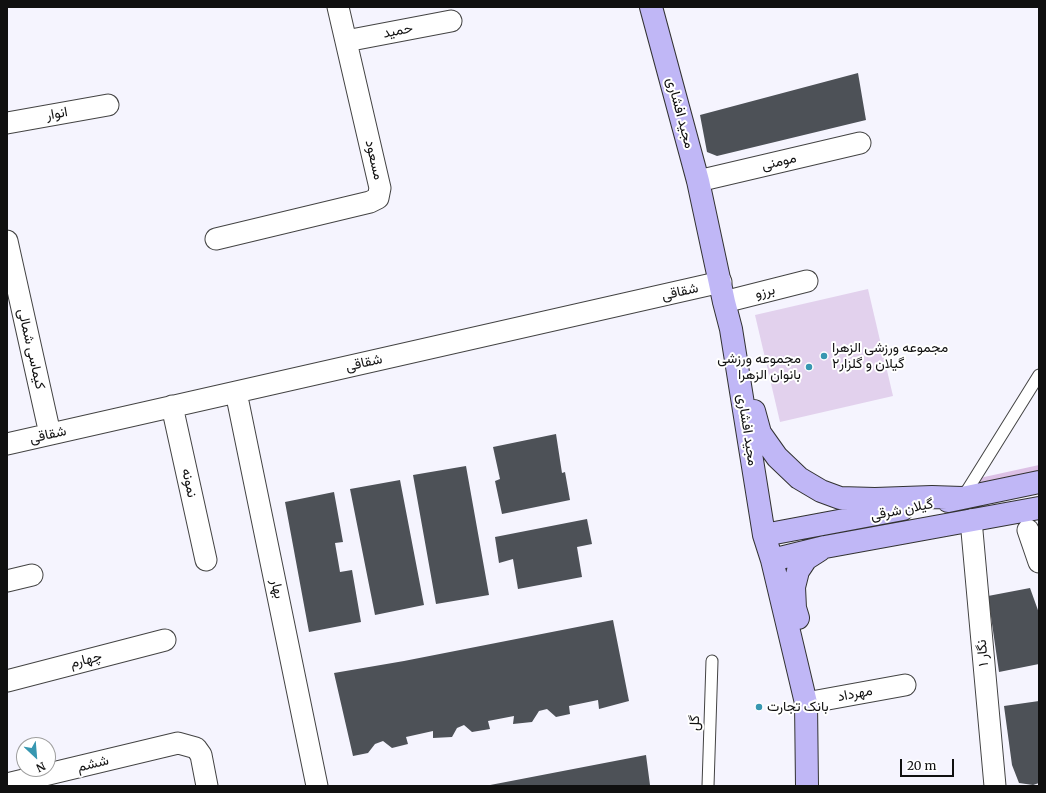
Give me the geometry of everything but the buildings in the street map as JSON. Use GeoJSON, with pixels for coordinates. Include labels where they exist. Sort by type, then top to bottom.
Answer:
{"type":"FeatureCollection","features":[{"type":"Feature","properties":{"kind":"main road","name":"مجید افشاری"},"geometry":{"type":"LineString","coordinates":[[651,7],[698,181],[731,329],[764,535],[772,560],[806,703],[807,786]]}},
{"type":"Feature","properties":{"kind":"main road"},"geometry":{"type":"LineString","coordinates":[[731,329],[760,433],[777,457],[799,478],[821,491],[840,498],[962,498]]}},
{"type":"Feature","properties":{"kind":"main road","name":"گیلان شرقی"},"geometry":{"type":"LineString","coordinates":[[764,535],[1039,482]]}},
{"type":"Feature","properties":{"kind":"main road","name":"گیلان شرقی"},"geometry":{"type":"LineString","coordinates":[[772,560],[825,547],[1039,508]]}},
{"type":"Feature","properties":{"kind":"main road","name":"گیلان شرقی"},"geometry":{"type":"LineString","coordinates":[[806,703],[812,670],[795,608],[794,587],[798,571],[806,559],[825,547]]}},
{"type":"Feature","properties":{"kind":"street","name":"مسعود"},"geometry":{"type":"LineString","coordinates":[[216,239],[370,202],[378,198],[380,188],[338,7]]}},
{"type":"Feature","properties":{"kind":"street","name":"حمید"},"geometry":{"type":"LineString","coordinates":[[346,41],[451,21]]}},
{"type":"Feature","properties":{"kind":"street","name":"انوار"},"geometry":{"type":"LineString","coordinates":[[7,123],[108,104]]}},
{"type":"Feature","properties":{"kind":"street","name":"مومنی"},"geometry":{"type":"LineString","coordinates":[[698,181],[860,143]]}},
{"type":"Feature","properties":{"kind":"street","name":"کیماسی شمالی"},"geometry":{"type":"LineString","coordinates":[[7,241],[50,434]]}},
{"type":"Feature","properties":{"kind":"street","name":"برزو"},"geometry":{"type":"LineString","coordinates":[[722,292],[807,281]]}},
{"type":"Feature","properties":{"kind":"street","name":"شقاقی"},"geometry":{"type":"LineString","coordinates":[[7,444],[236,392],[722,292]]}},
{"type":"Feature","properties":{"kind":"street","name":"بهار"},"geometry":{"type":"LineString","coordinates":[[236,392],[317,786]]}},
{"type":"Feature","properties":{"kind":"street","name":"نمونه"},"geometry":{"type":"LineString","coordinates":[[172,406],[206,560]]}},
{"type":"Feature","properties":{"kind":"street","name":"نگار ۱"},"geometry":{"type":"LineString","coordinates":[[971,520],[995,786]]}},
{"type":"Feature","properties":{"kind":"street"},"geometry":{"type":"LineString","coordinates":[[1028,530],[1039,562]]}},
{"type":"Feature","properties":{"kind":"street"},"geometry":{"type":"LineString","coordinates":[[7,581],[32,575]]}},
{"type":"Feature","properties":{"kind":"street","name":"چهارم"},"geometry":{"type":"LineString","coordinates":[[7,680],[165,640]]}},
{"type":"Feature","properties":{"kind":"street","name":"مهرداد"},"geometry":{"type":"LineString","coordinates":[[806,703],[905,684]]}},
{"type":"Feature","properties":{"kind":"street","name":"ششم"},"geometry":{"type":"LineString","coordinates":[[7,784],[178,743],[196,748],[201,755],[207,786]]}},
{"type":"Feature","properties":{"kind":"lane"},"geometry":{"type":"LineString","coordinates":[[962,498],[1039,375]]}},
{"type":"Feature","properties":{"kind":"lane","name":"گل"},"geometry":{"type":"LineString","coordinates":[[708,786],[712,661]]}},
{"type":"Feature","properties":{"kind":"shaded area","name":"مجموعه ورزشی الزهرا گیلان و گلزار۲"},"geometry":{"type":"Polygon","coordinates":[[[868,289],[893,396],[780,422],[755,315],[868,289]]]}},
{"type":"Feature","properties":{"kind":"shaded area"},"geometry":{"type":"Polygon","coordinates":[[[1039,465],[1039,474],[964,487],[963,485],[966,481],[1039,465]]]}},
{"type":"Feature","properties":{"kind":"place","name":"مجموعه ورزشی الزهرا گیلان و گلزار۲"},"geometry":{"type":"Point","coordinates":[824,356]}},
{"type":"Feature","properties":{"kind":"place","name":"مجموعه ورزشی بانوان الزهرا"},"geometry":{"type":"Point","coordinates":[809,367]}},
{"type":"Feature","properties":{"kind":"place","name":"بانک تجارت"},"geometry":{"type":"Point","coordinates":[759,707]}}]}
